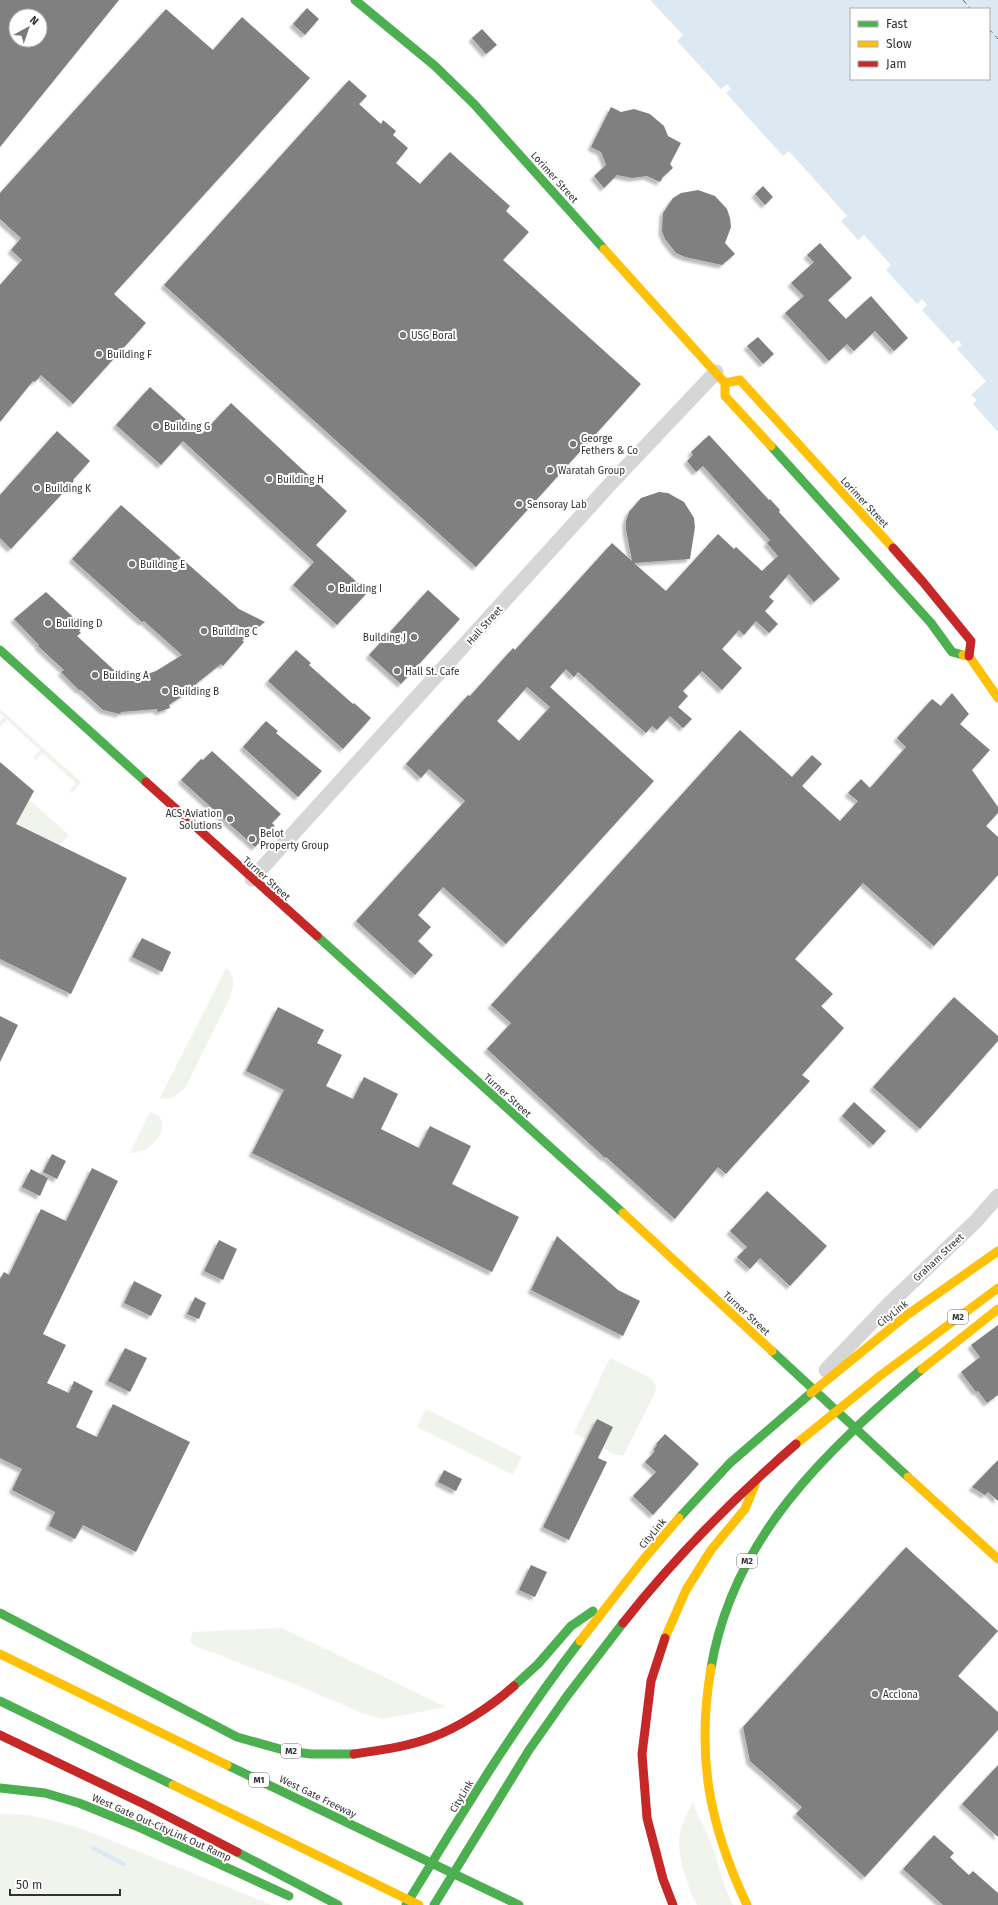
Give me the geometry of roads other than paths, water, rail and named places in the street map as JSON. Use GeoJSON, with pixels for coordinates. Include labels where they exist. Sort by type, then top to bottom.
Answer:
{"type":"FeatureCollection","features":[{"type":"Feature","properties":{"kind":"main road","name":"Lorimer Street"},"geometry":{"type":"LineString","coordinates":[[355,0],[435,66],[460,89],[721,378],[725,396],[886,573],[931,624],[952,652],[969,656],[971,641],[951,614],[918,576],[740,380],[721,378]]}},
{"type":"Feature","properties":{"kind":"main road","name":"Turner Street"},"geometry":{"type":"LineString","coordinates":[[0,650],[645,1233],[998,1559]]}},
{"type":"Feature","properties":{"kind":"main road"},"geometry":{"type":"LineString","coordinates":[[969,656],[998,698]]}},
{"type":"Feature","properties":{"kind":"main road","name":"CityLink"},"geometry":{"type":"LineString","coordinates":[[406,1905],[525,1715],[584,1634],[615,1595],[696,1500],[730,1463],[759,1436],[896,1323],[998,1251]]}},
{"type":"Feature","properties":{"kind":"main road","name":"M2"},"geometry":{"type":"LineString","coordinates":[[434,1905],[542,1732],[601,1650],[669,1566],[733,1500],[860,1390],[998,1288]]}},
{"type":"Feature","properties":{"kind":"main road","name":"M2"},"geometry":{"type":"LineString","coordinates":[[747,1905],[734,1880],[720,1842],[711,1807],[704,1735],[704,1713],[712,1656],[718,1634],[738,1580],[754,1549],[777,1514],[829,1455],[901,1387],[998,1309]]}},
{"type":"Feature","properties":{"kind":"main road","name":"M2"},"geometry":{"type":"LineString","coordinates":[[674,1905],[663,1880],[647,1818],[642,1754],[651,1681],[661,1647],[686,1590],[711,1550],[745,1509],[758,1477]]}},
{"type":"Feature","properties":{"kind":"main road","name":"M2"},"geometry":{"type":"LineString","coordinates":[[0,1613],[236,1737],[258,1744],[311,1754],[349,1755],[401,1746],[431,1738],[472,1717],[506,1693],[538,1664],[571,1626],[615,1595]]}},
{"type":"Feature","properties":{"kind":"main road","name":"West Gate Freeway"},"geometry":{"type":"LineString","coordinates":[[0,1654],[518,1905]]}},
{"type":"Feature","properties":{"kind":"main road"},"geometry":{"type":"LineString","coordinates":[[0,1701],[419,1905]]}},
{"type":"Feature","properties":{"kind":"main road"},"geometry":{"type":"LineString","coordinates":[[0,1735],[146,1805],[338,1905]]}},
{"type":"Feature","properties":{"kind":"main road","name":"West Gate Out-CityLink Out Ramp"},"geometry":{"type":"LineString","coordinates":[[0,1788],[45,1793],[79,1803],[136,1826],[295,1899]]}},
{"type":"Feature","properties":{"kind":"street","name":"Hall Street"},"geometry":{"type":"LineString","coordinates":[[252,879],[593,503],[721,378]]}},
{"type":"Feature","properties":{"kind":"street","name":"Graham Street"},"geometry":{"type":"LineString","coordinates":[[810,1387],[889,1304],[975,1222],[998,1196]]}},
{"type":"Feature","properties":{"kind":"waterway"},"geometry":{"type":"LineString","coordinates":[[94,1848],[123,1864]]}},
{"type":"Feature","properties":{"kind":"place","name":"USG Boral"},"geometry":{"type":"Point","coordinates":[403,335]}},
{"type":"Feature","properties":{"kind":"place","name":"Building F"},"geometry":{"type":"Point","coordinates":[99,354]}},
{"type":"Feature","properties":{"kind":"place","name":"Building G"},"geometry":{"type":"Point","coordinates":[156,426]}},
{"type":"Feature","properties":{"kind":"place","name":"George Fethers & Co"},"geometry":{"type":"Point","coordinates":[573,444]}},
{"type":"Feature","properties":{"kind":"place","name":"Waratah Group"},"geometry":{"type":"Point","coordinates":[550,470]}},
{"type":"Feature","properties":{"kind":"place","name":"Building H"},"geometry":{"type":"Point","coordinates":[269,479]}},
{"type":"Feature","properties":{"kind":"place","name":"Building K"},"geometry":{"type":"Point","coordinates":[37,488]}},
{"type":"Feature","properties":{"kind":"place","name":"Sensoray Lab"},"geometry":{"type":"Point","coordinates":[519,504]}},
{"type":"Feature","properties":{"kind":"place","name":"Building E"},"geometry":{"type":"Point","coordinates":[132,564]}},
{"type":"Feature","properties":{"kind":"place","name":"Building I"},"geometry":{"type":"Point","coordinates":[331,588]}},
{"type":"Feature","properties":{"kind":"place","name":"Building D"},"geometry":{"type":"Point","coordinates":[48,623]}},
{"type":"Feature","properties":{"kind":"place","name":"Building C"},"geometry":{"type":"Point","coordinates":[204,631]}},
{"type":"Feature","properties":{"kind":"place","name":"Building J"},"geometry":{"type":"Point","coordinates":[414,637]}},
{"type":"Feature","properties":{"kind":"place","name":"Hall St. Cafe"},"geometry":{"type":"Point","coordinates":[397,671]}},
{"type":"Feature","properties":{"kind":"place","name":"Building A"},"geometry":{"type":"Point","coordinates":[95,675]}},
{"type":"Feature","properties":{"kind":"place","name":"Building B"},"geometry":{"type":"Point","coordinates":[165,691]}},
{"type":"Feature","properties":{"kind":"place","name":"ACS Aviation Solutions"},"geometry":{"type":"Point","coordinates":[230,819]}},
{"type":"Feature","properties":{"kind":"place","name":"Belot Property Group"},"geometry":{"type":"Point","coordinates":[252,839]}},
{"type":"Feature","properties":{"kind":"place","name":"Acciona"},"geometry":{"type":"Point","coordinates":[875,1694]}}]}
